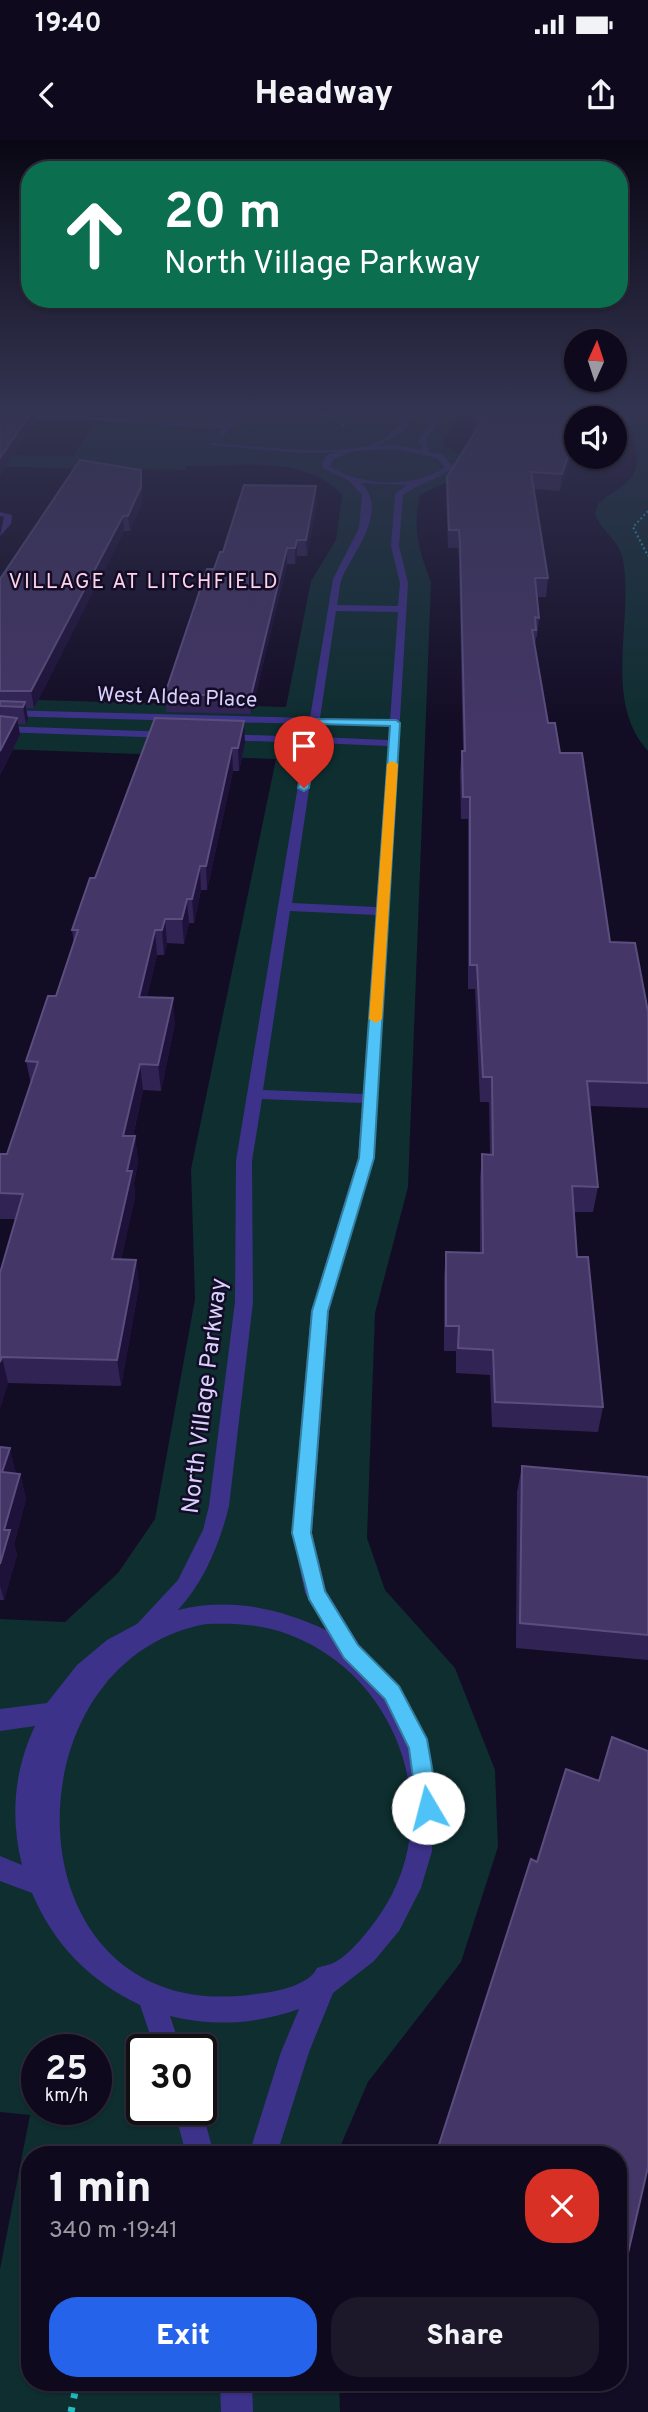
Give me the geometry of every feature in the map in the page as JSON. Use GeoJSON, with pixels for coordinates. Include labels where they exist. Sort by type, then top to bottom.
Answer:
{"type":"FeatureCollection","features":[{"type":"Feature","properties":{"kind":"street","name":"North Village Parkway"},"geometry":{"type":"LineString","coordinates":[[138,1639],[186,1587],[213,1530],[219,1506],[244,1302],[244,1161],[337,579],[359,545],[364,514]]}},
{"type":"Feature","properties":{"kind":"street"},"geometry":{"type":"LineString","coordinates":[[351,1652],[302,1626],[248,1615],[192,1619],[138,1639],[92,1669],[55,1712],[30,1764],[22,1823],[31,1881],[58,1931],[98,1972],[151,1998],[210,2008],[270,2001],[326,1977],[380,1930],[394,1907],[415,1871],[428,1808],[419,1746],[392,1693],[351,1652],[316,1593],[302,1533],[320,1311],[366,1158],[404,583],[395,546],[398,514]]}},
{"type":"Feature","properties":{"kind":"street"},"geometry":{"type":"LineString","coordinates":[[0,534],[7,524],[4,515]]}},
{"type":"Feature","properties":{"kind":"street"},"geometry":{"type":"LineString","coordinates":[[333,608],[402,609]]}},
{"type":"Feature","properties":{"kind":"street","name":"West Aldea Place"},"geometry":{"type":"LineString","coordinates":[[0,712],[396,723]]}},
{"type":"Feature","properties":{"kind":"street","name":"West Aldea Place"},"geometry":{"type":"LineString","coordinates":[[0,729],[190,736]]}},
{"type":"Feature","properties":{"kind":"street","name":"West Aldea Place"},"geometry":{"type":"LineString","coordinates":[[217,737],[394,743]]}},
{"type":"Feature","properties":{"kind":"street"},"geometry":{"type":"LineString","coordinates":[[284,907],[383,911]]}},
{"type":"Feature","properties":{"kind":"street"},"geometry":{"type":"LineString","coordinates":[[256,1094],[370,1099]]}},
{"type":"Feature","properties":{"kind":"street"},"geometry":{"type":"LineString","coordinates":[[0,1720],[55,1712]]}},
{"type":"Feature","properties":{"kind":"street"},"geometry":{"type":"LineString","coordinates":[[0,1868],[31,1881]]}},
{"type":"Feature","properties":{"kind":"street"},"geometry":{"type":"LineString","coordinates":[[264,2146],[286,2077],[326,1977]]}},
{"type":"Feature","properties":{"kind":"street"},"geometry":{"type":"LineString","coordinates":[[151,1998],[163,2034]]}},
{"type":"Feature","properties":{"kind":"street"},"geometry":{"type":"LineString","coordinates":[[192,2125],[198,2146]]}},
{"type":"Feature","properties":{"kind":"street"},"geometry":{"type":"LineString","coordinates":[[236,2391],[237,2412]]}},
{"type":"Feature","properties":{"kind":"path"},"geometry":{"type":"LineString","coordinates":[[644,514],[637,519],[633,531],[648,556]]}},
{"type":"Feature","properties":{"kind":"path"},"geometry":{"type":"LineString","coordinates":[[71,2412],[75,2391]]}},
{"type":"Feature","properties":{"kind":"green space"},"geometry":{"type":"Polygon","coordinates":[[[339,514],[417,514],[420,550],[431,582],[408,1187],[375,1313],[367,1538],[385,1590],[455,1668],[495,1770],[498,1847],[461,1962],[368,2082],[340,2146],[24,2146],[28,2125],[112,2125],[112,2034],[21,2034],[21,2114],[0,2112],[0,1619],[65,1622],[118,1573],[155,1519],[195,1299],[191,1169],[276,759],[0,749],[0,699],[286,707],[311,581],[336,540],[339,514]]]}},
{"type":"Feature","properties":{"kind":"green space"},"geometry":{"type":"Polygon","coordinates":[[[595,514],[648,514],[648,751],[634,731],[626,708],[622,659],[625,583],[623,560],[618,547],[595,514]]]}},
{"type":"Feature","properties":{"kind":"green space"},"geometry":{"type":"Polygon","coordinates":[[[21,2161],[21,2391],[339,2391],[340,2412],[0,2412],[0,2269],[21,2161]]]}},
{"type":"Feature","properties":{"kind":"building"},"geometry":{"type":"Polygon","coordinates":[[[44,514],[129,514],[123,516],[31,691],[0,691],[0,579],[44,514]]]}},
{"type":"Feature","properties":{"kind":"building"},"geometry":{"type":"Polygon","coordinates":[[[235,514],[311,514],[306,540],[297,540],[295,548],[287,548],[251,696],[165,694],[207,569],[214,569],[220,552],[223,552],[235,514]]]}},
{"type":"Feature","properties":{"kind":"building"},"geometry":{"type":"Polygon","coordinates":[[[448,514],[538,514],[548,578],[535,578],[539,618],[535,617],[536,630],[532,630],[548,723],[555,723],[560,753],[582,753],[610,942],[635,943],[648,1012],[648,1083],[587,1081],[598,1187],[572,1186],[577,1257],[588,1257],[603,1407],[495,1402],[493,1350],[458,1348],[459,1326],[446,1326],[446,1252],[483,1253],[482,1154],[493,1155],[492,1077],[483,1077],[477,965],[470,965],[470,797],[463,797],[462,751],[465,751],[459,530],[449,530],[448,514]]]}},
{"type":"Feature","properties":{"kind":"building"},"geometry":{"type":"Polygon","coordinates":[[[0,701],[25,702],[23,707],[0,706],[0,701]]]}},
{"type":"Feature","properties":{"kind":"building"},"geometry":{"type":"Polygon","coordinates":[[[0,716],[17,718],[0,751],[0,716]]]}},
{"type":"Feature","properties":{"kind":"building"},"geometry":{"type":"Polygon","coordinates":[[[155,718],[244,721],[238,748],[232,748],[206,866],[200,866],[192,899],[187,899],[182,919],[165,919],[162,930],[155,930],[139,997],[173,998],[158,1065],[140,1064],[123,1136],[135,1136],[127,1171],[132,1171],[112,1259],[136,1260],[117,1360],[2,1357],[0,1362],[0,1273],[23,1194],[0,1193],[0,1154],[7,1154],[38,1062],[26,1061],[48,996],[56,996],[78,930],[72,930],[90,878],[95,878],[155,718]]]}},
{"type":"Feature","properties":{"kind":"building"},"geometry":{"type":"Polygon","coordinates":[[[0,1447],[10,1448],[2,1472],[20,1474],[4,1530],[10,1530],[0,1564],[0,1447]]]}},
{"type":"Feature","properties":{"kind":"building"},"geometry":{"type":"Polygon","coordinates":[[[522,1466],[648,1477],[648,1635],[520,1623],[522,1466]]]}},
{"type":"Feature","properties":{"kind":"building"},"geometry":{"type":"Polygon","coordinates":[[[612,1737],[648,1751],[648,2167],[627,2257],[627,2146],[439,2146],[531,1859],[537,1862],[566,1769],[599,1781],[612,1737]]]}},
{"type":"Feature","properties":{"kind":"slow traffic"},"geometry":{"type":"LineString","coordinates":[[376,1019],[392,764]]}},
{"type":"Feature","properties":{"kind":"district","name":"VILLAGE AT LITCHFIELD"},"geometry":{"type":"Point","coordinates":[144,582]}},
{"type":"Feature","properties":{"kind":"route"},"geometry":{"type":"LineString","coordinates":[[304,788],[315,721],[396,723],[366,1158],[320,1311],[302,1533],[316,1593],[351,1652],[392,1693],[419,1746],[428,1808]]}}]}
